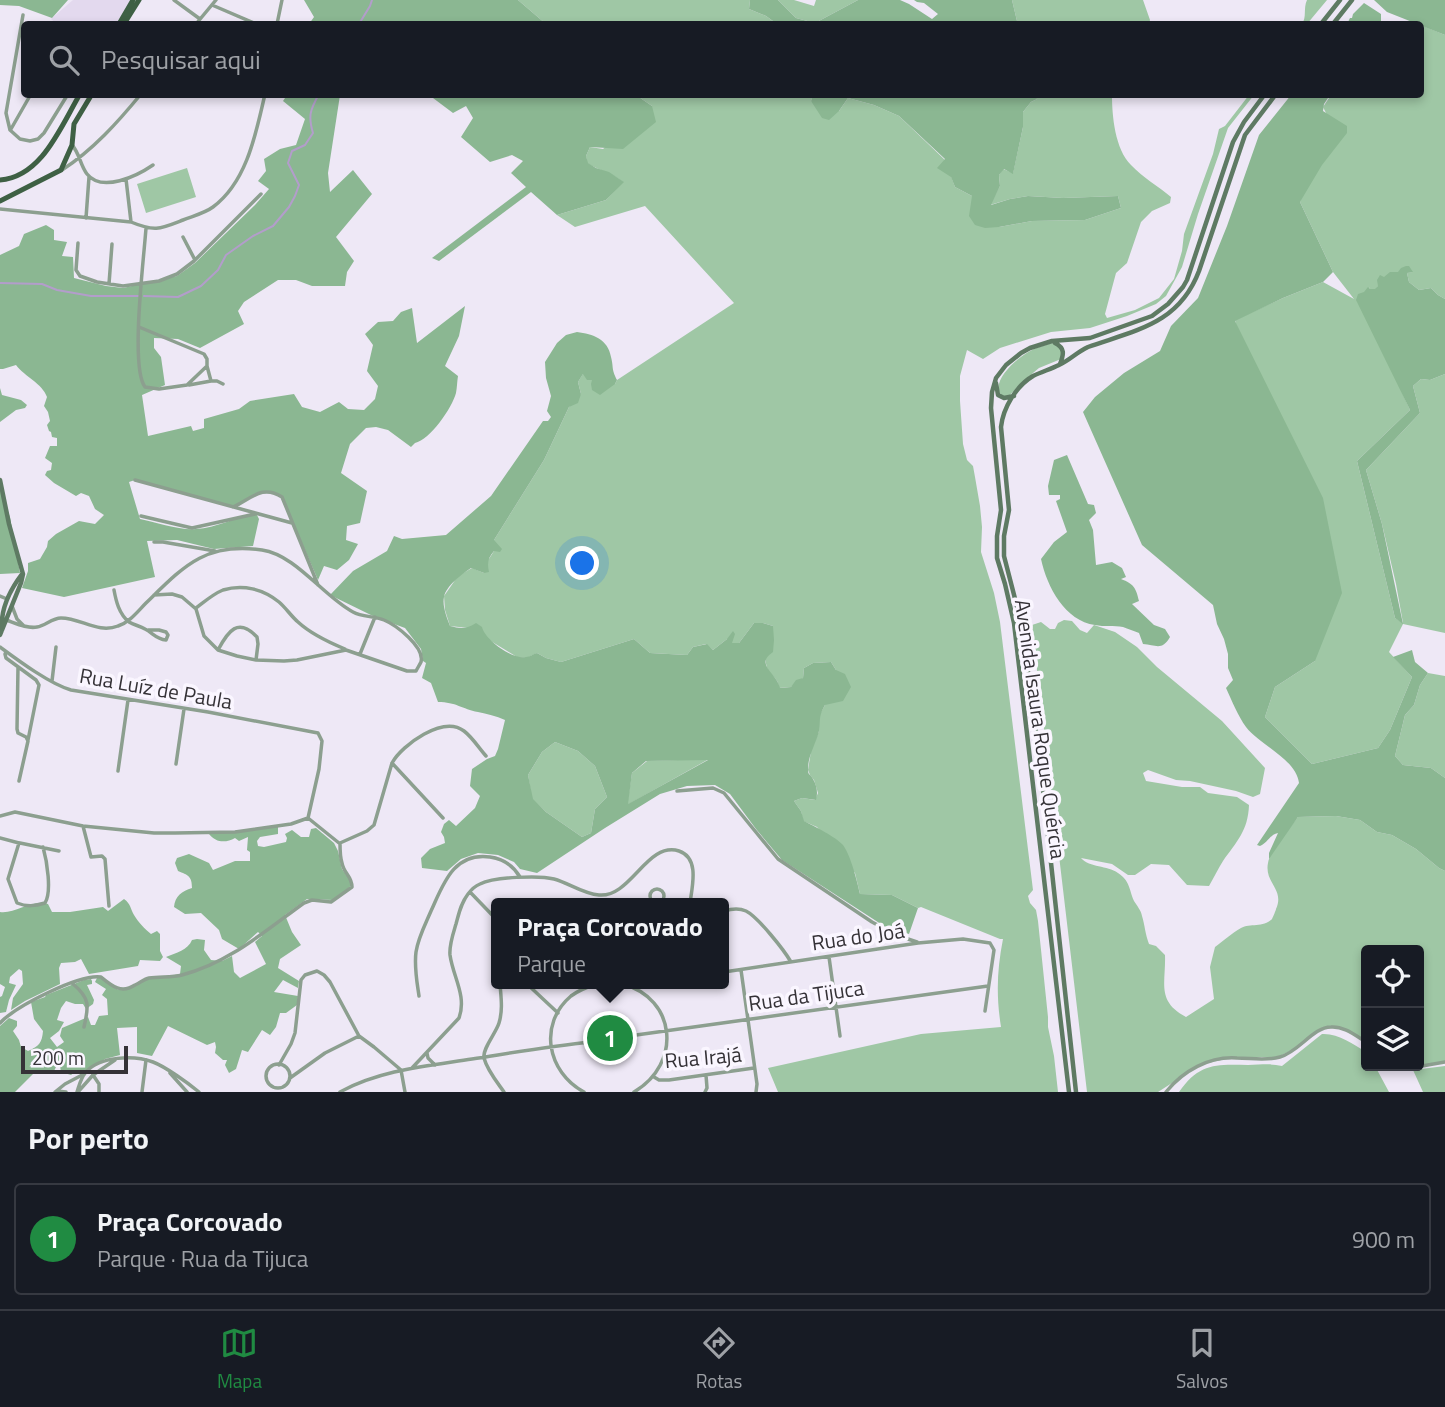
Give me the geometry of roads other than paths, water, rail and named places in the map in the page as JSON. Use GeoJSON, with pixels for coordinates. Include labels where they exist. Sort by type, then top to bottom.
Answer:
{"type":"FeatureCollection","features":[{"type":"Feature","properties":{"kind":"main road"},"geometry":{"type":"LineString","coordinates":[[123,21],[133,0]]}},
{"type":"Feature","properties":{"kind":"main road"},"geometry":{"type":"LineString","coordinates":[[124,21],[139,0]]}},
{"type":"Feature","properties":{"kind":"main road"},"geometry":{"type":"LineString","coordinates":[[1323,21],[1340,0]]}},
{"type":"Feature","properties":{"kind":"main road"},"geometry":{"type":"LineString","coordinates":[[1335,21],[1352,0]]}},
{"type":"Feature","properties":{"kind":"main road"},"geometry":{"type":"LineString","coordinates":[[0,180],[25,172],[40,159],[78,98]]}},
{"type":"Feature","properties":{"kind":"main road"},"geometry":{"type":"LineString","coordinates":[[0,201],[61,170],[72,145],[74,124],[90,98]]}},
{"type":"Feature","properties":{"kind":"main road"},"geometry":{"type":"LineString","coordinates":[[1014,396],[1004,398],[998,395],[996,379],[1006,365],[1021,353],[1052,341],[1090,338],[1152,316],[1183,288],[1197,255],[1233,142],[1262,98]]}},
{"type":"Feature","properties":{"kind":"main road","name":"Avenida Isaura Roque Quércia"},"geometry":{"type":"LineString","coordinates":[[1076,1092],[1031,690],[1021,622],[1004,556],[1004,536],[1009,510],[1001,427],[1004,411],[1025,382],[1034,376],[1060,365],[1078,351],[1152,324],[1184,300],[1195,283],[1245,135],[1273,98]]}},
{"type":"Feature","properties":{"kind":"main road"},"geometry":{"type":"LineString","coordinates":[[25,172],[29,187]]}},
{"type":"Feature","properties":{"kind":"main road"},"geometry":{"type":"LineString","coordinates":[[1052,341],[1062,348],[1060,365]]}},
{"type":"Feature","properties":{"kind":"main road","name":"Avenida Isaura Roque Quércia"},"geometry":{"type":"LineString","coordinates":[[996,379],[991,408],[1001,510],[997,558],[1014,623],[1069,1092]]}},
{"type":"Feature","properties":{"kind":"main road"},"geometry":{"type":"LineString","coordinates":[[0,480],[23,574],[4,618]]}},
{"type":"Feature","properties":{"kind":"main road"},"geometry":{"type":"LineString","coordinates":[[1,633],[7,599],[23,574]]}},
{"type":"Feature","properties":{"kind":"main road"},"geometry":{"type":"LineString","coordinates":[[7,599],[11,605]]}},
{"type":"Feature","properties":{"kind":"street"},"geometry":{"type":"LineString","coordinates":[[174,0],[200,19],[216,0]]}},
{"type":"Feature","properties":{"kind":"street"},"geometry":{"type":"LineString","coordinates":[[278,21],[282,0]]}},
{"type":"Feature","properties":{"kind":"street"},"geometry":{"type":"LineString","coordinates":[[212,5],[249,21]]}},
{"type":"Feature","properties":{"kind":"street"},"geometry":{"type":"LineString","coordinates":[[22,21],[23,15]]}},
{"type":"Feature","properties":{"kind":"street"},"geometry":{"type":"LineString","coordinates":[[21,27],[6,113],[10,130],[20,139],[38,139],[66,98]]}},
{"type":"Feature","properties":{"kind":"street"},"geometry":{"type":"LineString","coordinates":[[10,130],[30,98]]}},
{"type":"Feature","properties":{"kind":"street"},"geometry":{"type":"LineString","coordinates":[[61,170],[115,126],[138,98]]}},
{"type":"Feature","properties":{"kind":"street"},"geometry":{"type":"LineString","coordinates":[[0,209],[131,222],[146,228],[161,228],[208,211],[234,185],[243,170],[257,130],[264,98]]}},
{"type":"Feature","properties":{"kind":"street"},"geometry":{"type":"LineString","coordinates":[[72,145],[89,177],[100,182],[126,178],[153,165]]}},
{"type":"Feature","properties":{"kind":"street"},"geometry":{"type":"LineString","coordinates":[[86,218],[89,177]]}},
{"type":"Feature","properties":{"kind":"street"},"geometry":{"type":"LineString","coordinates":[[126,178],[131,222]]}},
{"type":"Feature","properties":{"kind":"street"},"geometry":{"type":"LineString","coordinates":[[78,243],[77,273],[80,276],[109,285],[123,286],[159,281],[177,274],[195,260],[261,194]]}},
{"type":"Feature","properties":{"kind":"street"},"geometry":{"type":"LineString","coordinates":[[146,228],[139,327],[141,381],[145,387],[159,389],[211,381],[223,384]]}},
{"type":"Feature","properties":{"kind":"street"},"geometry":{"type":"LineString","coordinates":[[183,237],[195,260]]}},
{"type":"Feature","properties":{"kind":"street"},"geometry":{"type":"LineString","coordinates":[[109,285],[113,244]]}},
{"type":"Feature","properties":{"kind":"street"},"geometry":{"type":"LineString","coordinates":[[139,327],[204,354],[211,381]]}},
{"type":"Feature","properties":{"kind":"street"},"geometry":{"type":"LineString","coordinates":[[187,385],[207,366]]}},
{"type":"Feature","properties":{"kind":"street"},"geometry":{"type":"LineString","coordinates":[[135,480],[292,523]]}},
{"type":"Feature","properties":{"kind":"street"},"geometry":{"type":"LineString","coordinates":[[233,507],[265,491],[282,497],[319,587]]}},
{"type":"Feature","properties":{"kind":"street"},"geometry":{"type":"LineString","coordinates":[[243,516],[244,501]]}},
{"type":"Feature","properties":{"kind":"street"},"geometry":{"type":"LineString","coordinates":[[141,516],[192,528],[256,513]]}},
{"type":"Feature","properties":{"kind":"street"},"geometry":{"type":"LineString","coordinates":[[155,542],[215,551]]}},
{"type":"Feature","properties":{"kind":"street"},"geometry":{"type":"LineString","coordinates":[[202,548],[204,556]]}},
{"type":"Feature","properties":{"kind":"street"},"geometry":{"type":"LineString","coordinates":[[4,618],[26,627],[36,628],[58,618],[109,629],[128,621],[188,565],[204,556],[215,551],[236,548],[265,550],[294,564],[319,587],[355,613],[375,617],[398,627],[419,651],[421,663],[416,671],[411,672],[346,650],[312,632],[271,596],[256,589],[223,590],[196,608]]}},
{"type":"Feature","properties":{"kind":"street"},"geometry":{"type":"LineString","coordinates":[[301,570],[310,565]]}},
{"type":"Feature","properties":{"kind":"street"},"geometry":{"type":"LineString","coordinates":[[165,585],[172,594]]}},
{"type":"Feature","properties":{"kind":"street"},"geometry":{"type":"LineString","coordinates":[[114,590],[116,603],[128,621],[148,630],[159,639],[166,640],[168,635],[159,630],[148,630]]}},
{"type":"Feature","properties":{"kind":"street"},"geometry":{"type":"LineString","coordinates":[[154,595],[172,594],[182,597],[196,608],[204,636],[218,650],[256,660],[297,660],[346,650]]}},
{"type":"Feature","properties":{"kind":"street"},"geometry":{"type":"LineString","coordinates":[[0,596],[7,599]]}},
{"type":"Feature","properties":{"kind":"street"},"geometry":{"type":"LineString","coordinates":[[11,605],[17,619],[26,627]]}},
{"type":"Feature","properties":{"kind":"street"},"geometry":{"type":"LineString","coordinates":[[359,655],[375,617]]}},
{"type":"Feature","properties":{"kind":"street"},"geometry":{"type":"LineString","coordinates":[[218,650],[230,631],[244,627],[257,637],[256,660]]}},
{"type":"Feature","properties":{"kind":"street"},"geometry":{"type":"LineString","coordinates":[[52,681],[56,647]]}},
{"type":"Feature","properties":{"kind":"street","name":"Rua Luíz de Paula"},"geometry":{"type":"LineString","coordinates":[[0,648],[71,690],[318,733],[322,741],[319,769],[308,818]]}},
{"type":"Feature","properties":{"kind":"street"},"geometry":{"type":"LineString","coordinates":[[6,652],[5,657],[39,685],[19,781]]}},
{"type":"Feature","properties":{"kind":"street"},"geometry":{"type":"LineString","coordinates":[[18,667],[17,729],[28,741]]}},
{"type":"Feature","properties":{"kind":"street"},"geometry":{"type":"LineString","coordinates":[[118,771],[128,700]]}},
{"type":"Feature","properties":{"kind":"street"},"geometry":{"type":"LineString","coordinates":[[176,764],[184,709]]}},
{"type":"Feature","properties":{"kind":"street"},"geometry":{"type":"LineString","coordinates":[[340,843],[374,825],[392,763],[396,756],[421,734],[456,727],[463,730],[486,757]]}},
{"type":"Feature","properties":{"kind":"street"},"geometry":{"type":"LineString","coordinates":[[392,763],[443,818]]}},
{"type":"Feature","properties":{"kind":"street"},"geometry":{"type":"LineString","coordinates":[[677,791],[712,788],[724,793],[778,859],[872,922],[918,943]]}},
{"type":"Feature","properties":{"kind":"street"},"geometry":{"type":"LineString","coordinates":[[0,816],[15,811],[83,826],[154,833],[235,832],[291,824],[308,818],[340,843],[342,863],[351,879],[352,887],[331,902],[312,900],[303,903],[235,953],[199,970],[177,976],[149,978],[124,990],[98,976],[35,998],[0,1023]]}},
{"type":"Feature","properties":{"kind":"street"},"geometry":{"type":"LineString","coordinates":[[83,826],[91,857],[100,855],[105,859],[109,906]]}},
{"type":"Feature","properties":{"kind":"street"},"geometry":{"type":"LineString","coordinates":[[0,838],[59,851]]}},
{"type":"Feature","properties":{"kind":"street"},"geometry":{"type":"LineString","coordinates":[[19,843],[8,879],[18,903],[23,905],[45,903],[48,897],[43,848]]}},
{"type":"Feature","properties":{"kind":"street"},"geometry":{"type":"LineString","coordinates":[[412,1068],[459,1018],[462,999],[450,951],[461,906],[470,892],[483,883],[520,877],[552,878],[587,893],[606,895],[617,890],[659,852],[669,849],[684,853],[691,860],[693,871],[690,898]]}},
{"type":"Feature","properties":{"kind":"street"},"geometry":{"type":"LineString","coordinates":[[419,996],[415,960],[419,939],[442,884],[452,869],[463,862],[487,856],[509,863],[520,877]]}},
{"type":"Feature","properties":{"kind":"street"},"geometry":{"type":"LineString","coordinates":[[651,898],[650,892],[658,889],[662,891],[664,898]]}},
{"type":"Feature","properties":{"kind":"street"},"geometry":{"type":"LineString","coordinates":[[470,892],[491,914]]}},
{"type":"Feature","properties":{"kind":"street"},"geometry":{"type":"LineString","coordinates":[[729,910],[748,912],[791,961]]}},
{"type":"Feature","properties":{"kind":"street"},"geometry":{"type":"LineString","coordinates":[[896,934],[897,946]]}},
{"type":"Feature","properties":{"kind":"street","name":"Rua do Joá"},"geometry":{"type":"LineString","coordinates":[[729,971],[918,943],[963,939],[989,943],[994,950],[988,986]]}},
{"type":"Feature","properties":{"kind":"street"},"geometry":{"type":"LineString","coordinates":[[829,957],[840,1036]]}},
{"type":"Feature","properties":{"kind":"street"},"geometry":{"type":"LineString","coordinates":[[741,970],[756,1092]]}},
{"type":"Feature","properties":{"kind":"street"},"geometry":{"type":"LineString","coordinates":[[279,1065],[295,1033],[301,980],[305,975],[317,971],[330,982],[359,1036],[401,1070],[405,1092]]}},
{"type":"Feature","properties":{"kind":"street"},"geometry":{"type":"LineString","coordinates":[[73,984],[86,999],[88,1009],[83,1027]]}},
{"type":"Feature","properties":{"kind":"street"},"geometry":{"type":"LineString","coordinates":[[985,1010],[988,986]]}},
{"type":"Feature","properties":{"kind":"street","name":"Rua da Tijuca"},"geometry":{"type":"LineString","coordinates":[[629,1036],[988,986]]}},
{"type":"Feature","properties":{"kind":"street"},"geometry":{"type":"LineString","coordinates":[[500,989],[499,1024],[483,1057],[504,1092]]}},
{"type":"Feature","properties":{"kind":"street"},"geometry":{"type":"LineString","coordinates":[[532,989],[558,1013]]}},
{"type":"Feature","properties":{"kind":"street"},"geometry":{"type":"LineString","coordinates":[[580,989],[565,1002],[558,1013],[551,1031],[551,1046],[560,1071],[575,1087],[584,1092]]}},
{"type":"Feature","properties":{"kind":"street"},"geometry":{"type":"LineString","coordinates":[[634,1092],[654,1077],[666,1050],[666,1031],[659,1011],[652,1001],[636,989]]}},
{"type":"Feature","properties":{"kind":"street"},"geometry":{"type":"LineString","coordinates":[[610,1020],[622,1024],[629,1036],[628,1047],[613,1059],[596,1053],[591,1042],[593,1030],[610,1020]]}},
{"type":"Feature","properties":{"kind":"street"},"geometry":{"type":"LineString","coordinates":[[1166,1092],[1184,1074],[1200,1065],[1216,1059],[1234,1057],[1279,1058],[1325,1028],[1341,1028],[1361,1039]]}},
{"type":"Feature","properties":{"kind":"street"},"geometry":{"type":"LineString","coordinates":[[290,1078],[286,1068],[279,1065],[268,1069],[266,1077],[276,1090],[283,1087],[290,1078],[325,1053],[359,1036]]}},
{"type":"Feature","properties":{"kind":"street"},"geometry":{"type":"LineString","coordinates":[[340,1092],[401,1070],[591,1042]]}},
{"type":"Feature","properties":{"kind":"street"},"geometry":{"type":"LineString","coordinates":[[427,1053],[435,1065]]}},
{"type":"Feature","properties":{"kind":"street"},"geometry":{"type":"LineString","coordinates":[[55,1092],[105,1060],[136,1058],[159,1065],[187,1092]]}},
{"type":"Feature","properties":{"kind":"street"},"geometry":{"type":"LineString","coordinates":[[77,1092],[93,1075],[116,1060]]}},
{"type":"Feature","properties":{"kind":"street"},"geometry":{"type":"LineString","coordinates":[[142,1092],[146,1060]]}},
{"type":"Feature","properties":{"kind":"street"},"geometry":{"type":"LineString","coordinates":[[1424,1065],[1445,1062]]}},
{"type":"Feature","properties":{"kind":"street","name":"Rua Irajá"},"geometry":{"type":"LineString","coordinates":[[654,1077],[669,1080],[754,1068]]}},
{"type":"Feature","properties":{"kind":"street"},"geometry":{"type":"LineString","coordinates":[[89,1069],[99,1090]]}},
{"type":"Feature","properties":{"kind":"street"},"geometry":{"type":"LineString","coordinates":[[168,1072],[199,1092]]}},
{"type":"Feature","properties":{"kind":"street"},"geometry":{"type":"LineString","coordinates":[[84,1074],[99,1090]]}},
{"type":"Feature","properties":{"kind":"street"},"geometry":{"type":"LineString","coordinates":[[77,1092],[84,1074]]}},
{"type":"Feature","properties":{"kind":"street"},"geometry":{"type":"LineString","coordinates":[[705,1092],[706,1075]]}},
{"type":"Feature","properties":{"kind":"street"},"geometry":{"type":"LineString","coordinates":[[55,1092],[65,1091],[65,1084]]}},
{"type":"Feature","properties":{"kind":"waterway"},"geometry":{"type":"LineString","coordinates":[[361,21],[372,0]]}},
{"type":"Feature","properties":{"kind":"waterway"},"geometry":{"type":"LineString","coordinates":[[144,296],[178,297],[201,286],[218,270],[226,255],[273,226],[289,207],[299,185],[288,163],[292,151],[305,145],[313,133],[311,113],[317,98]]}},
{"type":"Feature","properties":{"kind":"waterway"},"geometry":{"type":"LineString","coordinates":[[0,283],[42,284],[57,290],[91,296],[139,296]]}},
{"type":"Feature","properties":{"kind":"place","name":"Praça Corcovado"},"geometry":{"type":"Point","coordinates":[610,1038]}}]}
